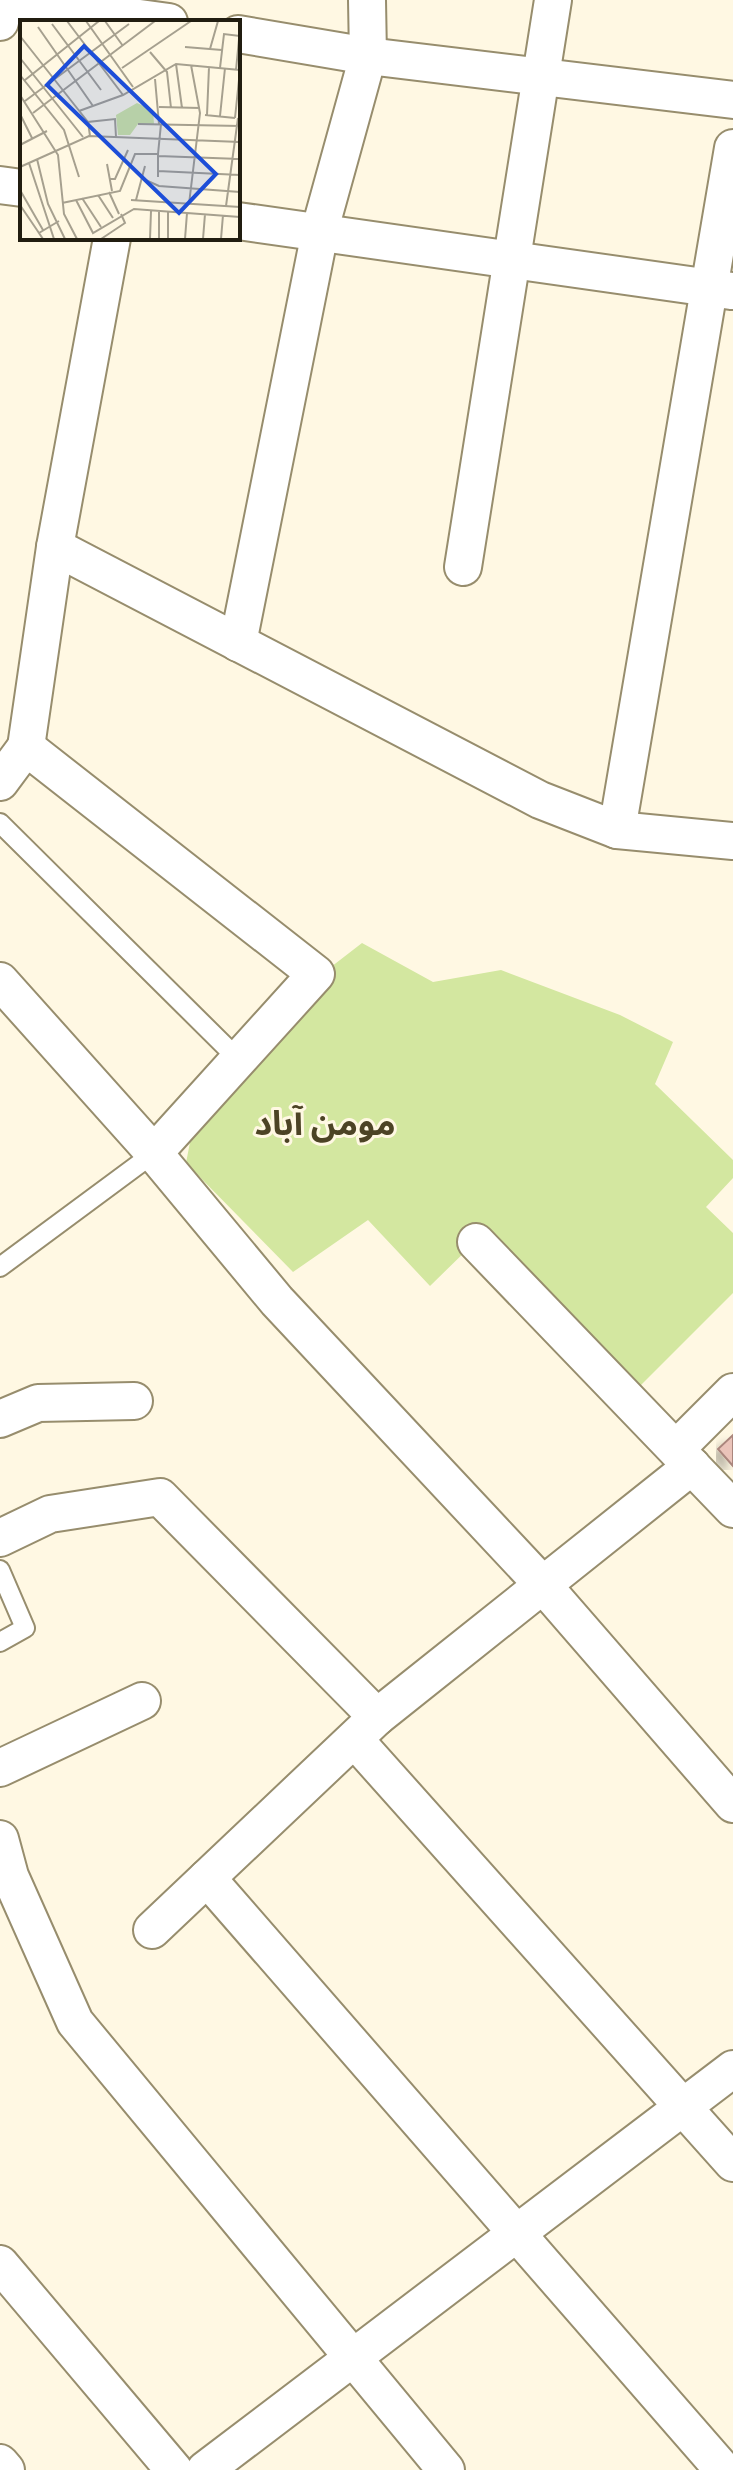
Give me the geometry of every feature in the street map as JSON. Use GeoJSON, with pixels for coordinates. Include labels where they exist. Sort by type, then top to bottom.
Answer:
{"type":"FeatureCollection","features":[{"type":"Feature","properties":{"kind":"street"},"geometry":{"type":"LineString","coordinates":[[0,22],[4,0],[153,20]]}},
{"type":"Feature","properties":{"kind":"street"},"geometry":{"type":"LineString","coordinates":[[168,20],[172,0]]}},
{"type":"Feature","properties":{"kind":"street"},"geometry":{"type":"LineString","coordinates":[[238,643],[321,233],[368,56],[367,0]]}},
{"type":"Feature","properties":{"kind":"street"},"geometry":{"type":"LineString","coordinates":[[463,567],[553,0]]}},
{"type":"Feature","properties":{"kind":"street"},"geometry":{"type":"LineString","coordinates":[[240,34],[368,56],[542,74],[733,100]]}},
{"type":"Feature","properties":{"kind":"street"},"geometry":{"type":"LineString","coordinates":[[617,830],[721,290],[733,148]]}},
{"type":"Feature","properties":{"kind":"street"},"geometry":{"type":"LineString","coordinates":[[0,185],[20,188]]}},
{"type":"Feature","properties":{"kind":"street"},"geometry":{"type":"LineString","coordinates":[[240,221],[721,290]]}},
{"type":"Feature","properties":{"kind":"street"},"geometry":{"type":"LineString","coordinates":[[0,782],[26,747],[55,547],[112,240]]}},
{"type":"Feature","properties":{"kind":"street"},"geometry":{"type":"LineString","coordinates":[[55,547],[540,800],[617,830],[733,841]]}},
{"type":"Feature","properties":{"kind":"street"},"geometry":{"type":"LineString","coordinates":[[26,747],[316,974],[154,1153]]}},
{"type":"Feature","properties":{"kind":"street"},"geometry":{"type":"LineString","coordinates":[[0,981],[154,1153],[277,1301],[542,1584],[733,1804]]}},
{"type":"Feature","properties":{"kind":"street"},"geometry":{"type":"LineString","coordinates":[[476,1242],[733,1509]]}},
{"type":"Feature","properties":{"kind":"street"},"geometry":{"type":"LineString","coordinates":[[152,1930],[366,1728],[542,1584],[684,1457],[733,1392]]}},
{"type":"Feature","properties":{"kind":"street"},"geometry":{"type":"LineString","coordinates":[[0,1419],[38,1403],[134,1401]]}},
{"type":"Feature","properties":{"kind":"street"},"geometry":{"type":"LineString","coordinates":[[0,1538],[50,1514],[160,1497],[366,1728],[681,2106],[733,2163]]}},
{"type":"Feature","properties":{"kind":"street"},"geometry":{"type":"LineString","coordinates":[[0,1768],[142,1701]]}},
{"type":"Feature","properties":{"kind":"street"},"geometry":{"type":"LineString","coordinates":[[0,1839],[10,1876],[75,2022],[446,2470]]}},
{"type":"Feature","properties":{"kind":"street"},"geometry":{"type":"LineString","coordinates":[[207,1878],[723,2470]]}},
{"type":"Feature","properties":{"kind":"street"},"geometry":{"type":"LineString","coordinates":[[205,2470],[733,2069]]}},
{"type":"Feature","properties":{"kind":"street"},"geometry":{"type":"LineString","coordinates":[[0,2264],[174,2470]]}},
{"type":"Feature","properties":{"kind":"street"},"geometry":{"type":"LineString","coordinates":[[0,2463],[6,2470]]}},
{"type":"Feature","properties":{"kind":"lane"},"geometry":{"type":"LineString","coordinates":[[0,823],[237,1058]]}},
{"type":"Feature","properties":{"kind":"lane"},"geometry":{"type":"LineString","coordinates":[[0,1267],[154,1153]]}},
{"type":"Feature","properties":{"kind":"lane"},"geometry":{"type":"LineString","coordinates":[[0,1570],[25,1628],[0,1642]]}},
{"type":"Feature","properties":{"kind":"green space"},"geometry":{"type":"Polygon","coordinates":[[[362,943],[433,982],[501,970],[620,1015],[673,1042],[655,1084],[733,1160],[733,1178],[706,1207],[733,1233],[733,1293],[626,1400],[476,1241],[430,1286],[368,1220],[293,1272],[186,1163],[191,1137],[318,977],[362,943]]]}},
{"type":"Feature","properties":{"kind":"building"},"geometry":{"type":"Polygon","coordinates":[[[733,1435],[733,1466],[718,1449],[733,1435]]]}},
{"type":"Feature","properties":{"kind":"district","name":"مومن آباد"},"geometry":{"type":"Point","coordinates":[325,1123]}}]}
